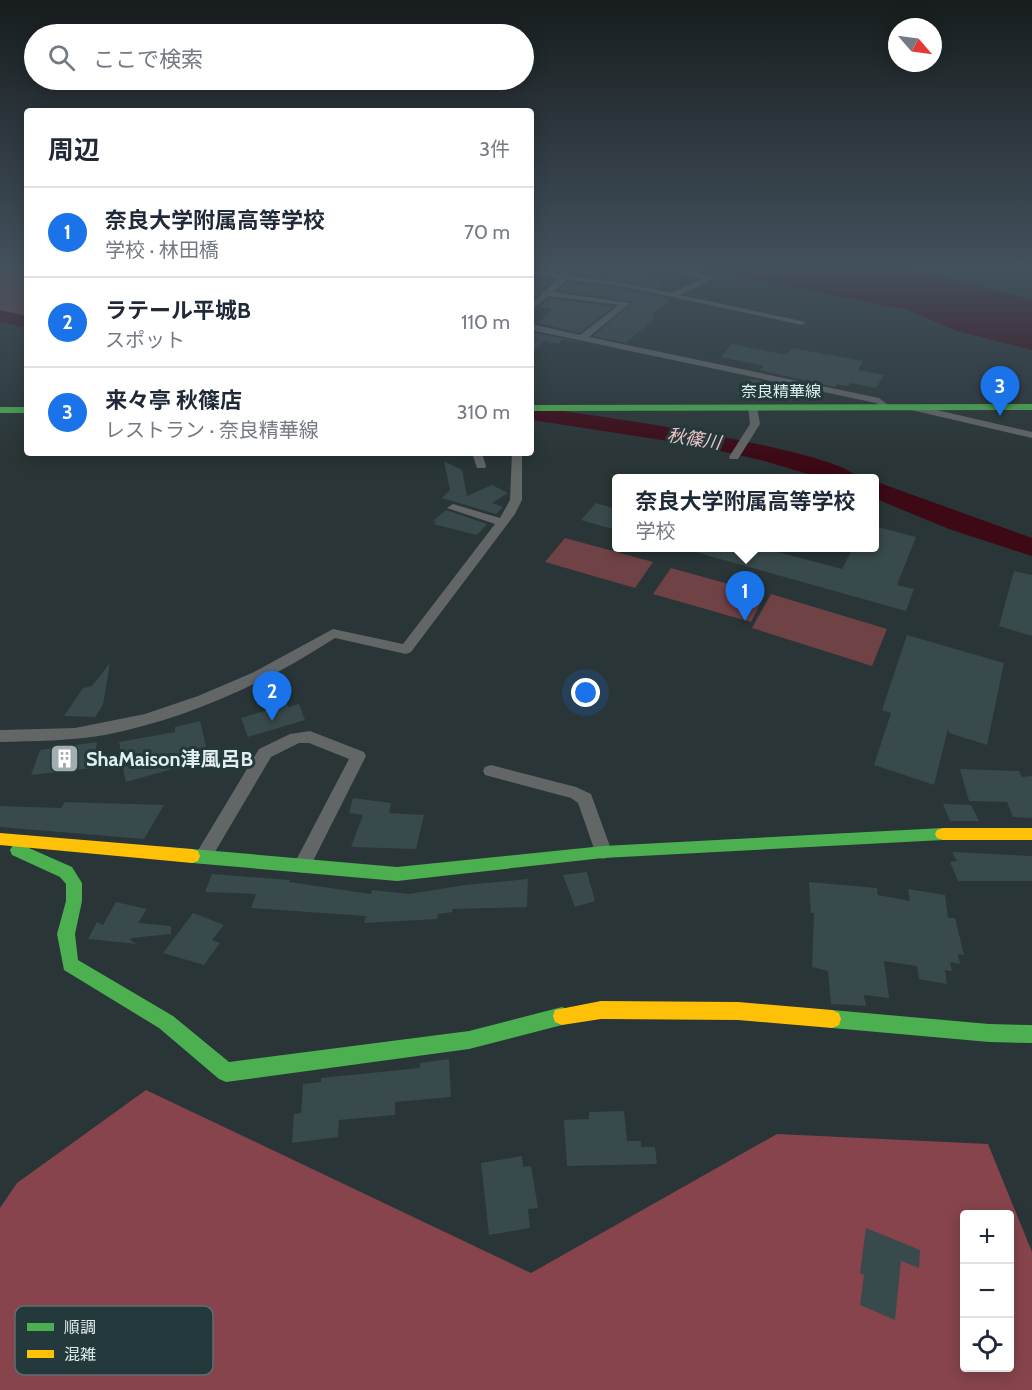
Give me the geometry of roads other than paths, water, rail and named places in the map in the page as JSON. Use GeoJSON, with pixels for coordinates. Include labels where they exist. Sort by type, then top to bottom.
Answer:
{"type":"FeatureCollection","features":[{"type":"Feature","properties":{"kind":"street"},"geometry":{"type":"LineString","coordinates":[[540,329],[879,401],[886,407]]}},
{"type":"Feature","properties":{"kind":"street"},"geometry":{"type":"LineString","coordinates":[[582,338],[593,329]]}},
{"type":"Feature","properties":{"kind":"street","name":"奈良精華線"},"geometry":{"type":"LineString","coordinates":[[534,408],[1032,406]]}},
{"type":"Feature","properties":{"kind":"street"},"geometry":{"type":"LineString","coordinates":[[736,455],[755,424],[752,407]]}},
{"type":"Feature","properties":{"kind":"street"},"geometry":{"type":"LineString","coordinates":[[910,407],[1032,435]]}},
{"type":"Feature","properties":{"kind":"street"},"geometry":{"type":"LineString","coordinates":[[0,410],[24,410]]}},
{"type":"Feature","properties":{"kind":"street"},"geometry":{"type":"LineString","coordinates":[[478,456],[481,466]]}},
{"type":"Feature","properties":{"kind":"street"},"geometry":{"type":"LineString","coordinates":[[0,736],[42,736],[118,726],[222,693],[302,655],[333,633],[406,649],[503,522],[516,500],[517,456]]}},
{"type":"Feature","properties":{"kind":"street"},"geometry":{"type":"LineString","coordinates":[[453,508],[503,522]]}},
{"type":"Feature","properties":{"kind":"street"},"geometry":{"type":"LineString","coordinates":[[203,857],[265,753],[296,738],[310,737],[358,756],[302,866]]}},
{"type":"Feature","properties":{"kind":"street"},"geometry":{"type":"LineString","coordinates":[[491,771],[576,793],[585,799],[603,852]]}},
{"type":"Feature","properties":{"kind":"street"},"geometry":{"type":"LineString","coordinates":[[0,839],[397,874],[603,852],[952,833],[1032,834]]}},
{"type":"Feature","properties":{"kind":"street"},"geometry":{"type":"LineString","coordinates":[[26,842],[18,850],[66,872],[74,883],[74,901],[66,934],[70,964],[166,1022],[226,1072],[469,1040],[564,1015],[601,1010],[738,1011],[933,1029],[1032,1034]]}},
{"type":"Feature","properties":{"kind":"waterway","name":"秋篠川"},"geometry":{"type":"LineString","coordinates":[[540,415],[694,438],[770,455],[832,474]]}},
{"type":"Feature","properties":{"kind":"waterway","name":"秋篠川"},"geometry":{"type":"LineString","coordinates":[[879,491],[959,523],[1032,547]]}},
{"type":"Feature","properties":{"kind":"place","name":"来々亭 秋篠店"},"geometry":{"type":"Point","coordinates":[1000,416]}},
{"type":"Feature","properties":{"kind":"place","name":"奈良大学附属高等学校"},"geometry":{"type":"Point","coordinates":[745,621]}},
{"type":"Feature","properties":{"kind":"place","name":"ラテール平城B"},"geometry":{"type":"Point","coordinates":[272,721]}},
{"type":"Feature","properties":{"kind":"place","name":"ShaMaison津風呂B"},"geometry":{"type":"Point","coordinates":[65,759]}}]}
